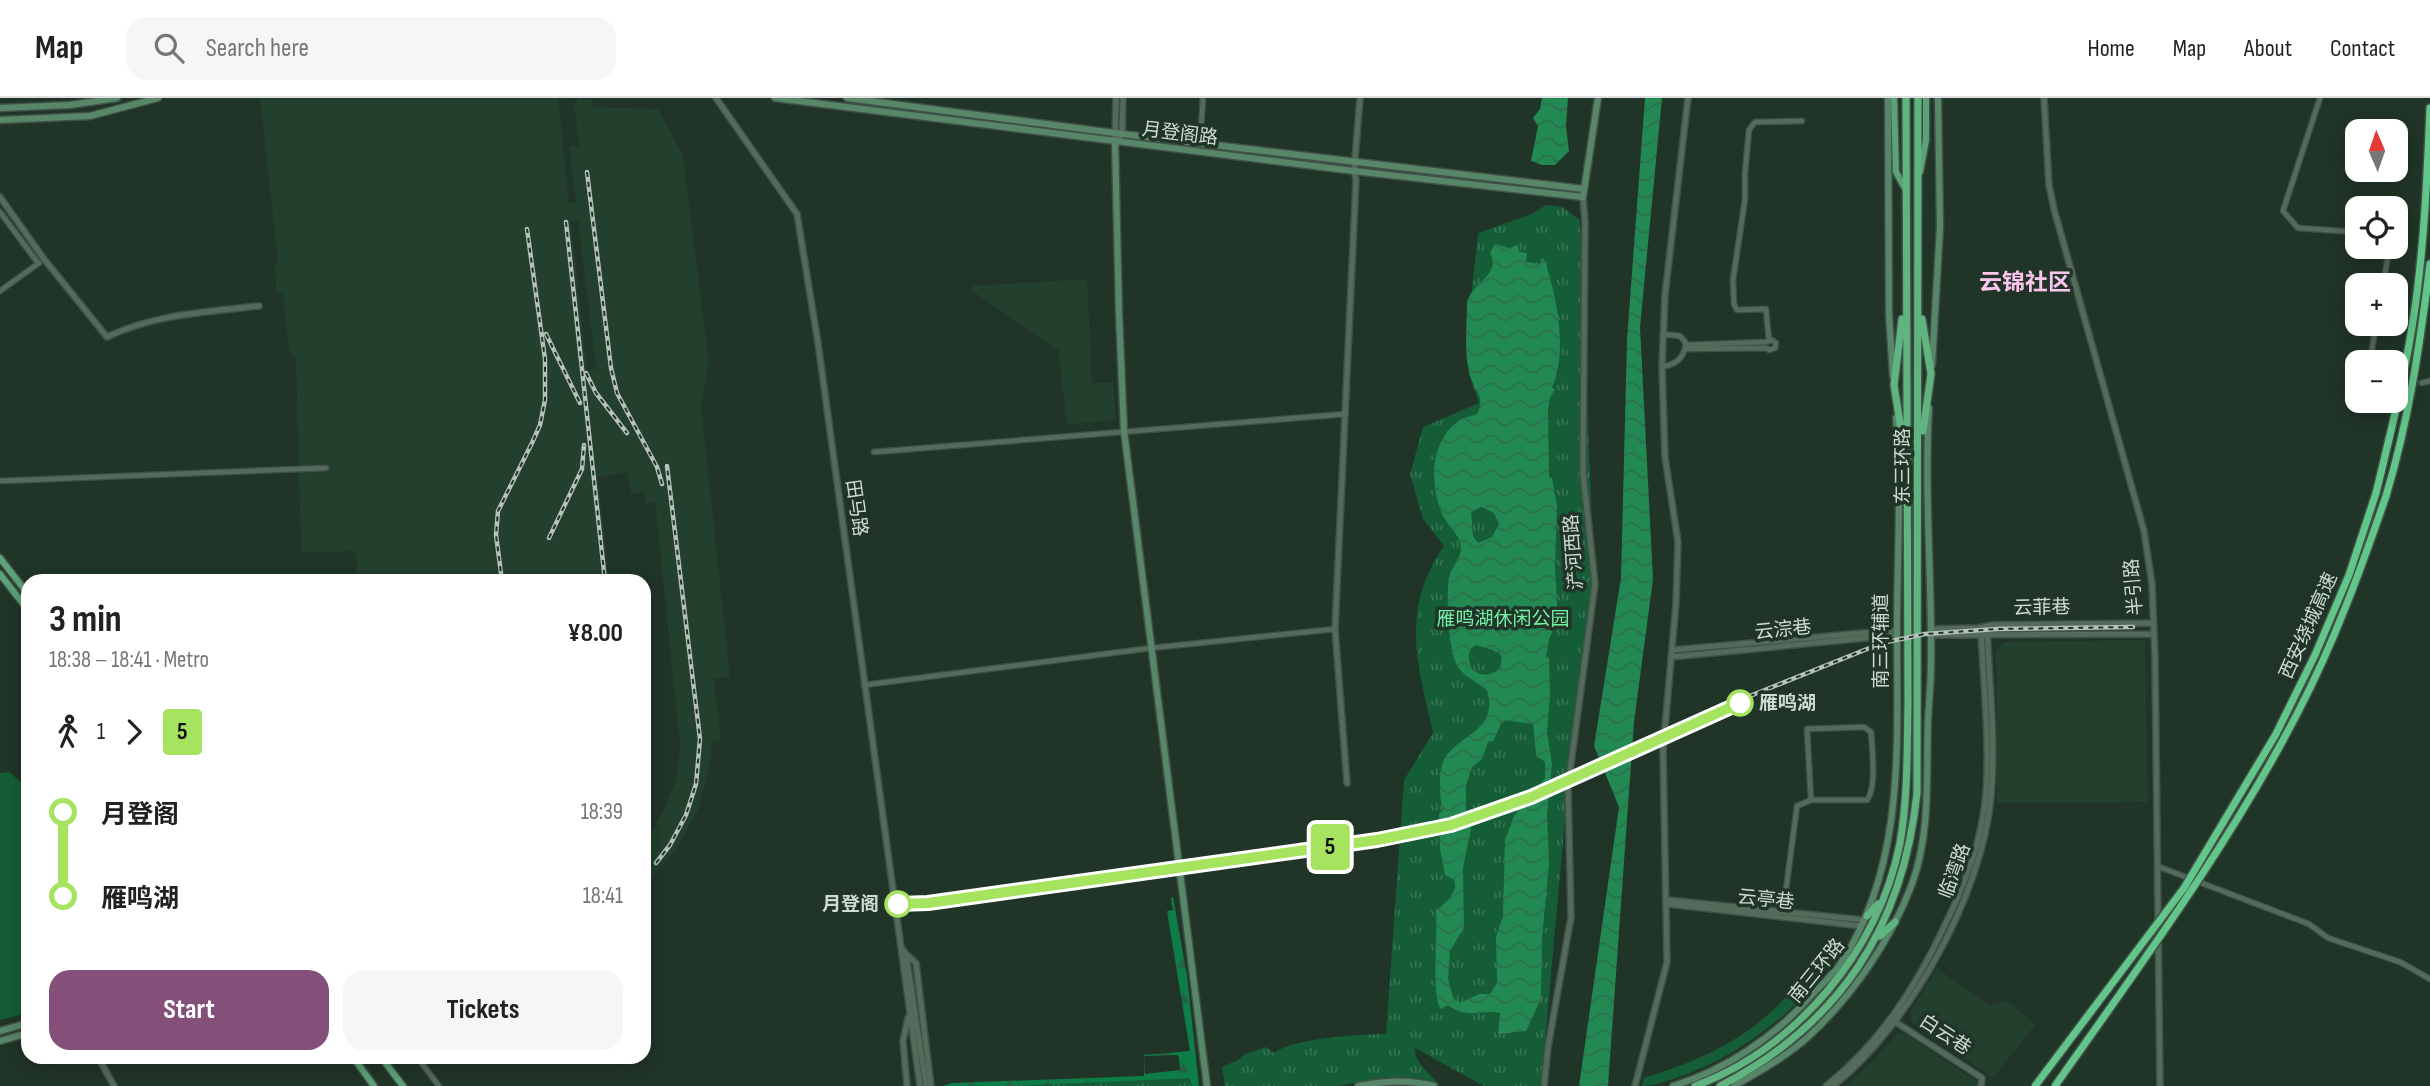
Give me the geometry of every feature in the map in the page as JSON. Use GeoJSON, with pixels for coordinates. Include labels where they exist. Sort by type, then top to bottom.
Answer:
{"type":"FeatureCollection","features":[{"type":"Feature","properties":{"kind":"highway","name":"东三环路"},"geometry":{"type":"LineString","coordinates":[[1902,826],[1908,704],[1906,98]]}},
{"type":"Feature","properties":{"kind":"highway","name":"东三环路"},"geometry":{"type":"LineString","coordinates":[[1913,834],[1917,793],[1918,98]]}},
{"type":"Feature","properties":{"kind":"highway","name":"西安绕城高速"},"geometry":{"type":"LineString","coordinates":[[2035,1086],[2184,888],[2276,734],[2315,655],[2349,575],[2376,493],[2397,408],[2413,319],[2423,227],[2430,108]]}},
{"type":"Feature","properties":{"kind":"highway"},"geometry":{"type":"LineString","coordinates":[[1906,256],[1900,346],[1894,385],[1907,465]]}},
{"type":"Feature","properties":{"kind":"highway","name":"西安绕城高速"},"geometry":{"type":"LineString","coordinates":[[2055,1086],[2210,859],[2285,737],[2311,687],[2345,610],[2386,496],[2411,396],[2430,264]]}},
{"type":"Feature","properties":{"kind":"highway"},"geometry":{"type":"LineString","coordinates":[[1918,297],[1931,374],[1919,470]]}},
{"type":"Feature","properties":{"kind":"highway","name":"南三环路"},"geometry":{"type":"LineString","coordinates":[[1695,1086],[1732,1069],[1787,1031],[1823,995],[1844,965],[1881,901],[1899,846],[1902,826]]}},
{"type":"Feature","properties":{"kind":"highway","name":"南三环路"},"geometry":{"type":"LineString","coordinates":[[1720,1086],[1758,1065],[1804,1031],[1859,973],[1893,902],[1913,834]]}},
{"type":"Feature","properties":{"kind":"highway"},"geometry":{"type":"LineString","coordinates":[[1864,921],[1881,901]]}},
{"type":"Feature","properties":{"kind":"highway"},"geometry":{"type":"LineString","coordinates":[[1872,944],[1895,922]]}},
{"type":"Feature","properties":{"kind":"main road"},"geometry":{"type":"LineString","coordinates":[[0,108],[70,105],[117,98]]}},
{"type":"Feature","properties":{"kind":"main road"},"geometry":{"type":"LineString","coordinates":[[0,120],[90,116],[158,98]]}},
{"type":"Feature","properties":{"kind":"main road","name":"月登阁路"},"geometry":{"type":"LineString","coordinates":[[775,98],[1354,171],[1583,193]]}},
{"type":"Feature","properties":{"kind":"main road","name":"月登阁路"},"geometry":{"type":"LineString","coordinates":[[847,98],[1583,193]]}},
{"type":"Feature","properties":{"kind":"main road","name":"浐河西路"},"geometry":{"type":"LineString","coordinates":[[1583,193],[1598,98]]}},
{"type":"Feature","properties":{"kind":"main road","name":"南三环辅道"},"geometry":{"type":"LineString","coordinates":[[1673,1086],[1746,1052],[1790,1019],[1844,965],[1874,900],[1889,843],[1896,740],[1897,431],[1889,315],[1888,98]]}},
{"type":"Feature","properties":{"kind":"main road"},"geometry":{"type":"LineString","coordinates":[[1894,98],[1896,172],[1906,190]]}},
{"type":"Feature","properties":{"kind":"main road"},"geometry":{"type":"LineString","coordinates":[[1918,185],[1926,140],[1926,98]]}},
{"type":"Feature","properties":{"kind":"main road"},"geometry":{"type":"LineString","coordinates":[[1734,1086],[1768,1067],[1808,1037],[1859,973],[1895,922],[1913,883],[1924,830],[1931,632],[1928,430],[1940,227],[1938,98]]}},
{"type":"Feature","properties":{"kind":"main road"},"geometry":{"type":"LineString","coordinates":[[1115,142],[1124,430],[1208,1086]]}},
{"type":"Feature","properties":{"kind":"main road"},"geometry":{"type":"LineString","coordinates":[[0,558],[21,585]]}},
{"type":"Feature","properties":{"kind":"main road"},"geometry":{"type":"LineString","coordinates":[[0,574],[21,601]]}},
{"type":"Feature","properties":{"kind":"main road"},"geometry":{"type":"LineString","coordinates":[[0,1031],[21,1025]]}},
{"type":"Feature","properties":{"kind":"main road"},"geometry":{"type":"LineString","coordinates":[[0,1041],[21,1035]]}},
{"type":"Feature","properties":{"kind":"main road"},"geometry":{"type":"LineString","coordinates":[[358,1064],[374,1086]]}},
{"type":"Feature","properties":{"kind":"main road"},"geometry":{"type":"LineString","coordinates":[[385,1064],[402,1086]]}},
{"type":"Feature","properties":{"kind":"main road"},"geometry":{"type":"LineString","coordinates":[[1358,1086],[1390,1080],[1414,1081],[1434,1086]]}},
{"type":"Feature","properties":{"kind":"street","name":"田马路"},"geometry":{"type":"LineString","coordinates":[[716,98],[797,214],[818,343],[909,1015],[926,1086]]}},
{"type":"Feature","properties":{"kind":"street"},"geometry":{"type":"LineString","coordinates":[[1116,98],[1118,133]]}},
{"type":"Feature","properties":{"kind":"street"},"geometry":{"type":"LineString","coordinates":[[1115,142],[1123,98]]}},
{"type":"Feature","properties":{"kind":"street"},"geometry":{"type":"LineString","coordinates":[[1200,144],[1203,98]]}},
{"type":"Feature","properties":{"kind":"street"},"geometry":{"type":"LineString","coordinates":[[1347,783],[1335,629],[1356,180],[1354,171],[1357,162],[1360,98]]}},
{"type":"Feature","properties":{"kind":"street"},"geometry":{"type":"LineString","coordinates":[[1636,1086],[1667,962],[1662,750],[1678,542],[1665,457],[1662,367],[1665,295],[1688,98]]}},
{"type":"Feature","properties":{"kind":"street","name":"半引路"},"geometry":{"type":"LineString","coordinates":[[2043,98],[2049,184],[2054,209],[2144,531],[2152,584],[2160,1086]]}},
{"type":"Feature","properties":{"kind":"street"},"geometry":{"type":"LineString","coordinates":[[2320,98],[2283,211],[2298,229],[2345,231]]}},
{"type":"Feature","properties":{"kind":"street"},"geometry":{"type":"LineString","coordinates":[[1769,341],[1766,309],[1737,310],[1734,304],[1733,279],[1745,199],[1749,130],[1755,122],[1802,121]]}},
{"type":"Feature","properties":{"kind":"street","name":"浐河西路"},"geometry":{"type":"LineString","coordinates":[[1544,1086],[1548,1047],[1571,918],[1568,786],[1595,584],[1583,473],[1583,193]]}},
{"type":"Feature","properties":{"kind":"street"},"geometry":{"type":"LineString","coordinates":[[0,197],[41,261]]}},
{"type":"Feature","properties":{"kind":"street"},"geometry":{"type":"LineString","coordinates":[[0,212],[107,337],[153,320],[259,306]]}},
{"type":"Feature","properties":{"kind":"street"},"geometry":{"type":"LineString","coordinates":[[0,291],[41,261]]}},
{"type":"Feature","properties":{"kind":"street"},"geometry":{"type":"LineString","coordinates":[[1662,367],[1675,364],[1684,353],[1685,347],[1680,336],[1663,334]]}},
{"type":"Feature","properties":{"kind":"street"},"geometry":{"type":"LineString","coordinates":[[1772,340],[1776,343],[1775,348],[1769,350],[1685,347],[1772,340]]}},
{"type":"Feature","properties":{"kind":"street"},"geometry":{"type":"LineString","coordinates":[[2422,383],[2430,381]]}},
{"type":"Feature","properties":{"kind":"street"},"geometry":{"type":"LineString","coordinates":[[874,452],[1346,414]]}},
{"type":"Feature","properties":{"kind":"street"},"geometry":{"type":"LineString","coordinates":[[0,481],[326,468]]}},
{"type":"Feature","properties":{"kind":"street","name":"云菲巷"},"geometry":{"type":"LineString","coordinates":[[1931,632],[2153,622]]}},
{"type":"Feature","properties":{"kind":"street"},"geometry":{"type":"LineString","coordinates":[[864,685],[1151,648],[1335,629]]}},
{"type":"Feature","properties":{"kind":"street","name":"云菲巷"},"geometry":{"type":"LineString","coordinates":[[1984,631],[2154,634]]}},
{"type":"Feature","properties":{"kind":"street","name":"临湾路"},"geometry":{"type":"LineString","coordinates":[[1833,1086],[1864,1058],[1902,1007],[1964,887],[1979,840],[1987,772],[1984,631]]}},
{"type":"Feature","properties":{"kind":"street","name":"云淙巷"},"geometry":{"type":"LineString","coordinates":[[1671,653],[1897,632]]}},
{"type":"Feature","properties":{"kind":"street"},"geometry":{"type":"LineString","coordinates":[[1783,912],[1797,806],[1811,800],[1867,800],[1871,796],[1873,771],[1871,732],[1864,727],[1807,729],[1811,800]]}},
{"type":"Feature","properties":{"kind":"street"},"geometry":{"type":"LineString","coordinates":[[2156,866],[2309,925],[2328,938],[2400,962],[2430,979]]}},
{"type":"Feature","properties":{"kind":"street"},"geometry":{"type":"LineString","coordinates":[[1667,902],[1864,921]]}},
{"type":"Feature","properties":{"kind":"street","name":"云亭巷"},"geometry":{"type":"LineString","coordinates":[[1667,902],[1864,921]]}},
{"type":"Feature","properties":{"kind":"street","name":"田马路"},"geometry":{"type":"LineString","coordinates":[[901,947],[906,954],[920,1086]]}},
{"type":"Feature","properties":{"kind":"street"},"geometry":{"type":"LineString","coordinates":[[906,954],[916,963],[931,1086]]}},
{"type":"Feature","properties":{"kind":"street"},"geometry":{"type":"LineString","coordinates":[[908,1086],[903,1041],[909,1015]]}},
{"type":"Feature","properties":{"kind":"street","name":"临湾路"},"geometry":{"type":"LineString","coordinates":[[1826,1086],[1854,1062],[1893,1020]]}},
{"type":"Feature","properties":{"kind":"street","name":"白云巷"},"geometry":{"type":"LineString","coordinates":[[1893,1020],[1982,1078],[1981,1086]]}},
{"type":"Feature","properties":{"kind":"street"},"geometry":{"type":"LineString","coordinates":[[102,1064],[114,1086]]}},
{"type":"Feature","properties":{"kind":"street"},"geometry":{"type":"LineString","coordinates":[[422,1064],[439,1086]]}},
{"type":"Feature","properties":{"kind":"shaded area"},"geometry":{"type":"Polygon","coordinates":[[[260,98],[558,98],[569,203],[576,202],[569,147],[579,146],[574,103],[577,103],[577,98],[591,99],[594,107],[658,109],[683,156],[709,363],[701,405],[730,677],[714,679],[721,740],[711,742],[710,765],[698,810],[675,852],[651,878],[651,833],[666,806],[677,775],[680,745],[655,502],[646,503],[644,492],[631,494],[627,472],[598,477],[608,574],[357,574],[356,551],[301,553],[296,357],[289,351],[283,295],[276,292],[275,263],[278,263],[260,98]],[[578,221],[571,222],[587,370],[596,369],[578,221]]]}},
{"type":"Feature","properties":{"kind":"shaded area"},"geometry":{"type":"Polygon","coordinates":[[[1087,279],[1092,383],[1113,383],[1116,420],[1067,425],[1058,350],[972,291],[973,286],[1087,279]]]}},
{"type":"Feature","properties":{"kind":"shaded area"},"geometry":{"type":"Polygon","coordinates":[[[2145,640],[2148,802],[1997,803],[1996,651],[2003,642],[2145,640]]]}},
{"type":"Feature","properties":{"kind":"shaded area"},"geometry":{"type":"Polygon","coordinates":[[[1937,968],[1989,1005],[2005,1001],[2014,1006],[2035,1025],[1993,1078],[1911,1022],[1911,1011],[1937,968]]]}},
{"type":"Feature","properties":{"kind":"shaded area"},"geometry":{"type":"Polygon","coordinates":[[[1898,1032],[1907,1035],[1979,1083],[1979,1086],[1845,1086],[1873,1061],[1898,1032]]]}},
{"type":"Feature","properties":{"kind":"green space","name":"雁鸣湖休闲公园"},"geometry":{"type":"Polygon","coordinates":[[[1546,205],[1562,207],[1580,220],[1594,579],[1568,786],[1541,1086],[1484,1086],[1415,1048],[1420,1063],[1439,1084],[1388,1077],[1338,1086],[1225,1086],[1222,1067],[1245,1054],[1266,1047],[1274,1053],[1311,1040],[1386,1034],[1404,780],[1433,733],[1418,660],[1417,615],[1421,592],[1430,569],[1444,546],[1423,519],[1410,474],[1423,427],[1479,403],[1469,374],[1471,298],[1478,233],[1532,214],[1546,205]]]}},
{"type":"Feature","properties":{"kind":"green space"},"geometry":{"type":"Polygon","coordinates":[[[9,772],[21,782],[21,1015],[0,1020],[0,773],[9,772]]]}},
{"type":"Feature","properties":{"kind":"green space"},"geometry":{"type":"Polygon","coordinates":[[[1173,897],[1187,976],[1199,1086],[943,1086],[952,1083],[1144,1076],[1144,1056],[1144,1055],[1190,1051],[1167,911],[1173,910],[1173,897]],[[1177,1055],[1144,1056],[1145,1074],[1180,1070],[1177,1055]]]}},
{"type":"Feature","properties":{"kind":"green space"},"geometry":{"type":"Polygon","coordinates":[[[1806,974],[1818,981],[1788,1011],[1737,1050],[1679,1077],[1642,1086],[1644,1078],[1692,1061],[1737,1038],[1771,1012],[1806,974]]]}},
{"type":"Feature","properties":{"kind":"green space"},"geometry":{"type":"Polygon","coordinates":[[[1190,1078],[1192,1086],[1009,1086],[1190,1078]]]}},
{"type":"Feature","properties":{"kind":"water"},"geometry":{"type":"Polygon","coordinates":[[[1542,98],[1568,98],[1566,126],[1569,151],[1555,165],[1542,165],[1531,161],[1538,126],[1533,118],[1540,109],[1542,98]]]}},
{"type":"Feature","properties":{"kind":"water"},"geometry":{"type":"Polygon","coordinates":[[[1645,98],[1662,98],[1640,327],[1653,579],[1634,722],[1608,1086],[1579,1086],[1619,807],[1594,746],[1621,578],[1627,340],[1645,98]]]}},
{"type":"Feature","properties":{"kind":"water"},"geometry":{"type":"Polygon","coordinates":[[[1495,244],[1509,248],[1518,245],[1519,252],[1527,253],[1526,262],[1540,264],[1542,258],[1544,259],[1553,289],[1560,340],[1557,373],[1552,388],[1555,389],[1548,410],[1549,477],[1552,478],[1557,505],[1555,568],[1558,619],[1549,639],[1546,657],[1549,658],[1550,695],[1547,732],[1552,764],[1547,815],[1549,863],[1542,938],[1541,999],[1526,1031],[1498,1034],[1500,1013],[1467,1013],[1448,1005],[1441,1009],[1436,992],[1436,911],[1455,889],[1454,880],[1445,875],[1440,849],[1439,814],[1443,810],[1440,775],[1446,756],[1484,722],[1489,703],[1487,690],[1458,667],[1452,649],[1448,586],[1461,548],[1459,539],[1443,516],[1434,479],[1437,454],[1448,431],[1459,420],[1477,414],[1480,408],[1480,397],[1467,364],[1467,303],[1492,267],[1490,253],[1495,244]],[[1481,507],[1471,512],[1473,536],[1478,543],[1492,537],[1499,524],[1494,513],[1481,507]],[[1476,645],[1469,656],[1473,670],[1487,675],[1500,668],[1502,658],[1499,652],[1476,645]],[[1503,720],[1493,741],[1488,742],[1482,759],[1472,767],[1466,785],[1466,815],[1471,829],[1463,868],[1464,927],[1450,951],[1448,979],[1453,998],[1460,1003],[1479,994],[1490,994],[1497,983],[1496,937],[1503,917],[1505,840],[1514,816],[1545,778],[1545,762],[1536,755],[1533,724],[1503,720]]]}},
{"type":"Feature","properties":{"kind":"tunnel"},"geometry":{"type":"LineString","coordinates":[[2408,381],[2422,383]]}},
{"type":"Feature","properties":{"kind":"railway"},"geometry":{"type":"LineString","coordinates":[[587,172],[611,368],[617,393],[657,467],[662,484]]}},
{"type":"Feature","properties":{"kind":"railway"},"geometry":{"type":"LineString","coordinates":[[566,222],[604,574]]}},
{"type":"Feature","properties":{"kind":"railway"},"geometry":{"type":"LineString","coordinates":[[501,574],[496,535],[498,511],[540,425],[545,400],[545,359],[527,229]]}},
{"type":"Feature","properties":{"kind":"railway"},"geometry":{"type":"LineString","coordinates":[[546,334],[580,403]]}},
{"type":"Feature","properties":{"kind":"railway"},"geometry":{"type":"LineString","coordinates":[[586,373],[596,393],[627,433]]}},
{"type":"Feature","properties":{"kind":"railway"},"geometry":{"type":"LineString","coordinates":[[549,538],[582,469],[584,445]]}},
{"type":"Feature","properties":{"kind":"railway"},"geometry":{"type":"LineString","coordinates":[[656,863],[670,845],[686,815],[696,784],[700,739],[667,466]]}},
{"type":"Feature","properties":{"kind":"railway"},"geometry":{"type":"LineString","coordinates":[[1377,837],[1452,822],[1507,804],[1690,720],[1882,643],[1925,634],[1997,629],[2133,627]]}},
{"type":"Feature","properties":{"kind":"metro line","name":"5"},"geometry":{"type":"LineString","coordinates":[[898,904],[928,903],[1377,840],[1451,825],[1531,797],[1740,703]]}},
{"type":"Feature","properties":{"kind":"place","name":"雁鸣湖"},"geometry":{"type":"Point","coordinates":[1740,703]}},
{"type":"Feature","properties":{"kind":"place","name":"月登阁"},"geometry":{"type":"Point","coordinates":[898,904]}},
{"type":"Feature","properties":{"kind":"district","name":"云锦社区"},"geometry":{"type":"Point","coordinates":[2025,283]}}]}
